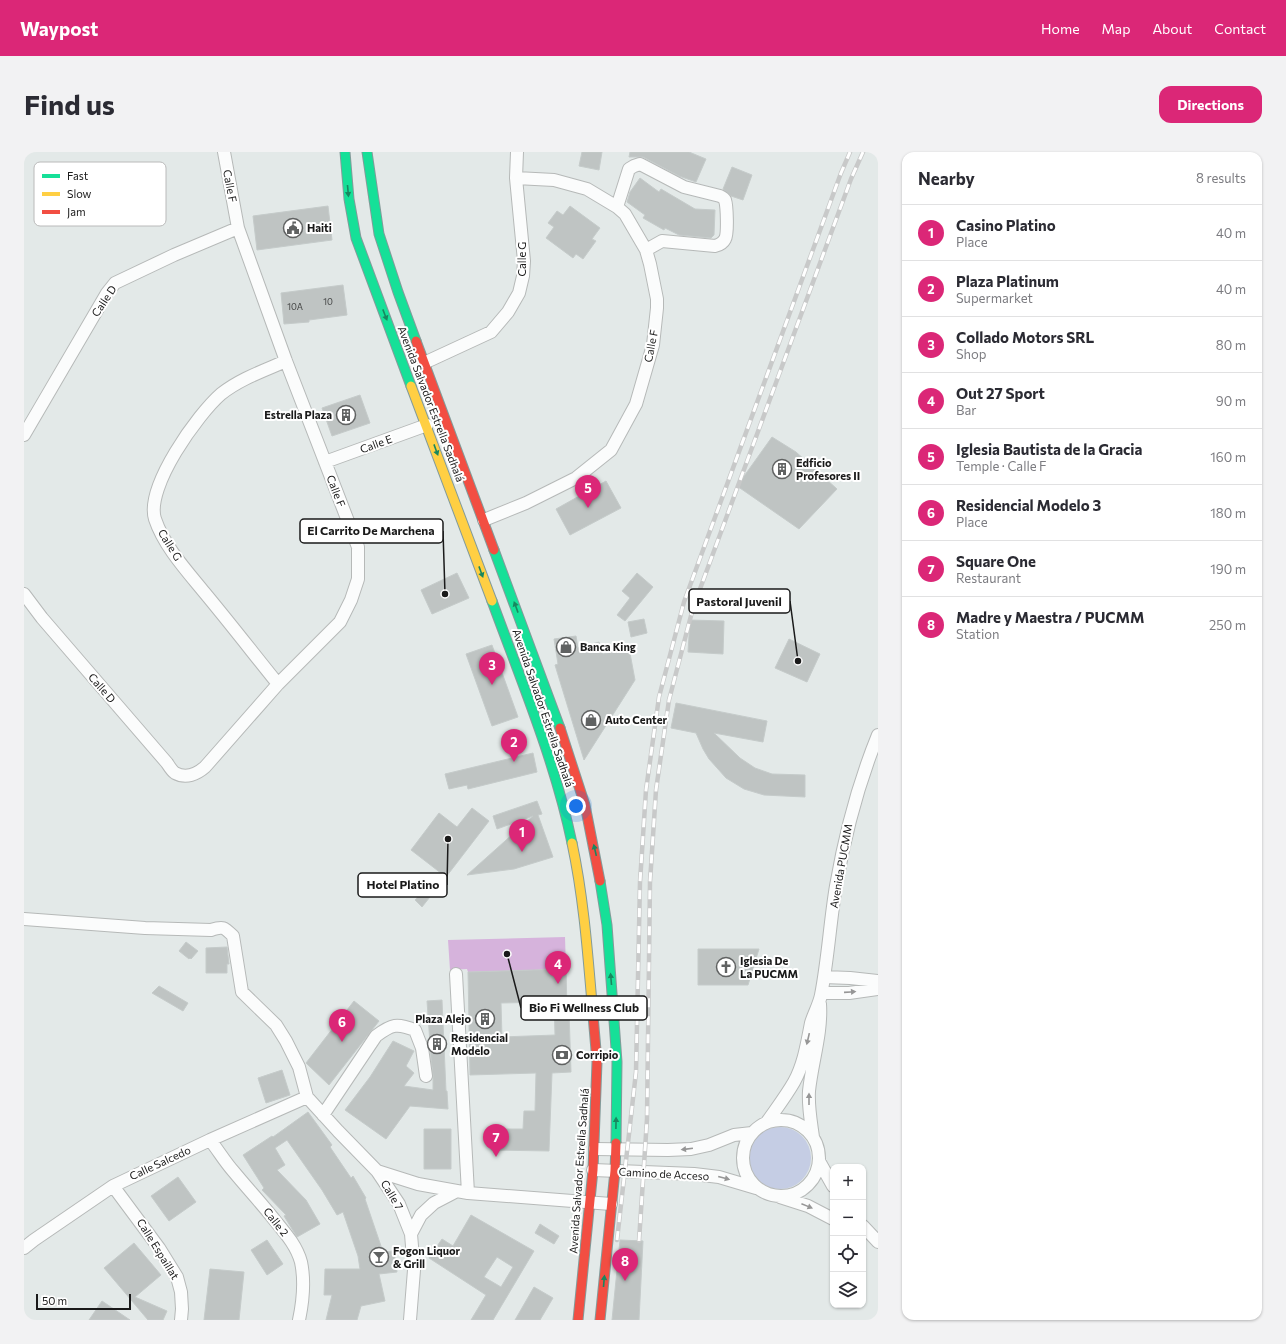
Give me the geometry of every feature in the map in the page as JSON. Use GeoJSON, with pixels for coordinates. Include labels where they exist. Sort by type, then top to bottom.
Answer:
{"type":"FeatureCollection","features":[{"type":"Feature","properties":{"kind":"main road","name":"Avenida Salvador Estrella Sadhalá"},"geometry":{"type":"LineString","coordinates":[[345,152],[349,199],[356,238],[536,720],[566,812],[578,869],[596,1033],[597,1078],[595,1149],[578,1320]]}},
{"type":"Feature","properties":{"kind":"main road","name":"Avenida Salvador Estrella Sadhalá"},"geometry":{"type":"LineString","coordinates":[[368,152],[379,234],[424,363],[556,715],[585,805],[598,865],[607,925],[616,1032],[617,1091],[615,1171],[600,1320]]}},
{"type":"Feature","properties":{"kind":"street","name":"Calle F"},"geometry":{"type":"LineString","coordinates":[[185,776],[198,773],[205,767],[278,684],[340,622],[351,600],[358,579],[358,547],[286,361],[238,228],[224,152]]}},
{"type":"Feature","properties":{"kind":"street","name":"Calle G"},"geometry":{"type":"LineString","coordinates":[[424,363],[491,332],[508,312],[519,293],[523,276],[524,261],[516,178],[517,152]]}},
{"type":"Feature","properties":{"kind":"street"},"geometry":{"type":"LineString","coordinates":[[617,207],[629,169],[640,164],[684,186],[720,196],[724,199],[726,205],[727,233],[726,239],[720,244],[715,246],[662,241],[646,250]]}},
{"type":"Feature","properties":{"kind":"street","name":"Calle F"},"geometry":{"type":"LineString","coordinates":[[484,520],[526,503],[576,478],[611,450],[636,404],[653,345],[657,299],[650,264],[646,250],[625,214],[617,207],[587,189],[554,180],[516,178]]}},
{"type":"Feature","properties":{"kind":"street","name":"Calle D"},"geometry":{"type":"LineString","coordinates":[[24,435],[107,293],[115,283],[174,255],[238,228]]}},
{"type":"Feature","properties":{"kind":"street","name":"Calle G"},"geometry":{"type":"LineString","coordinates":[[278,684],[165,541],[154,518],[154,512],[157,493],[166,470],[180,444],[202,413],[221,394],[243,379],[286,361]]}},
{"type":"Feature","properties":{"kind":"street","name":"Calle E"},"geometry":{"type":"LineString","coordinates":[[325,462],[427,425]]}},
{"type":"Feature","properties":{"kind":"street","name":"Calle D"},"geometry":{"type":"LineString","coordinates":[[24,594],[42,618],[175,773],[185,776]]}},
{"type":"Feature","properties":{"kind":"street","name":"Avenida PUCMM"},"geometry":{"type":"LineString","coordinates":[[813,1138],[809,1113],[809,1091],[821,1018],[821,998],[835,888],[853,806],[868,759],[878,734]]}},
{"type":"Feature","properties":{"kind":"street"},"geometry":{"type":"LineString","coordinates":[[24,919],[145,928],[211,930],[219,927],[225,928],[233,936],[242,992],[276,1025],[286,1041],[299,1067],[307,1097]]}},
{"type":"Feature","properties":{"kind":"street"},"geometry":{"type":"LineString","coordinates":[[456,974],[462,1192]]}},
{"type":"Feature","properties":{"kind":"street"},"geometry":{"type":"LineString","coordinates":[[824,977],[878,981]]}},
{"type":"Feature","properties":{"kind":"street"},"geometry":{"type":"LineString","coordinates":[[821,998],[878,989]]}},
{"type":"Feature","properties":{"kind":"street","name":"Avenida PUCMM"},"geometry":{"type":"LineString","coordinates":[[767,1122],[795,1081],[803,1058],[813,1017],[821,998]]}},
{"type":"Feature","properties":{"kind":"street"},"geometry":{"type":"LineString","coordinates":[[323,1115],[376,1036],[387,1027],[402,1025],[415,1030],[422,1048],[426,1076]]}},
{"type":"Feature","properties":{"kind":"street","name":"Calle 7"},"geometry":{"type":"LineString","coordinates":[[307,1097],[378,1171],[399,1204],[411,1234],[414,1270],[410,1320]]}},
{"type":"Feature","properties":{"kind":"street","name":"Calle Salcedo"},"geometry":{"type":"LineString","coordinates":[[24,1248],[114,1186],[210,1140],[307,1097]]}},
{"type":"Feature","properties":{"kind":"street"},"geometry":{"type":"LineString","coordinates":[[779,1196],[791,1195],[802,1190],[810,1183],[816,1172],[819,1161],[818,1150],[813,1138],[805,1128],[793,1122],[780,1120],[767,1122],[761,1125],[752,1133],[745,1143],[742,1155],[743,1168],[748,1179],[756,1188],[763,1192],[808,1206],[830,1217]]}},
{"type":"Feature","properties":{"kind":"street","name":"Camino de Acceso"},"geometry":{"type":"LineString","coordinates":[[595,1149],[692,1149],[709,1145],[734,1135],[752,1133]]}},
{"type":"Feature","properties":{"kind":"street","name":"Calle 2"},"geometry":{"type":"LineString","coordinates":[[210,1140],[263,1205],[290,1240],[297,1252],[301,1263],[303,1288],[299,1320]]}},
{"type":"Feature","properties":{"kind":"street"},"geometry":{"type":"LineString","coordinates":[[819,1161],[830,1181]]}},
{"type":"Feature","properties":{"kind":"street","name":"Camino de Acceso"},"geometry":{"type":"LineString","coordinates":[[593,1170],[688,1174],[719,1177],[756,1188]]}},
{"type":"Feature","properties":{"kind":"street"},"geometry":{"type":"LineString","coordinates":[[378,1171],[418,1184],[462,1192],[611,1204]]}},
{"type":"Feature","properties":{"kind":"street","name":"Calle Espaillat"},"geometry":{"type":"LineString","coordinates":[[114,1186],[159,1248],[177,1278],[181,1292],[181,1320]]}},
{"type":"Feature","properties":{"kind":"street"},"geometry":{"type":"LineString","coordinates":[[411,1234],[421,1215],[434,1203],[462,1192]]}},
{"type":"Feature","properties":{"kind":"street"},"geometry":{"type":"LineString","coordinates":[[866,1229],[878,1243]]}},
{"type":"Feature","properties":{"kind":"street"},"geometry":{"type":"LineString","coordinates":[[865,1236],[878,1243]]}},
{"type":"Feature","properties":{"kind":"shaded area"},"geometry":{"type":"Polygon","coordinates":[[[565,937],[566,969],[468,972],[467,969],[450,970],[448,940],[565,937]]]}},
{"type":"Feature","properties":{"kind":"shaded area"},"geometry":{"type":"Polygon","coordinates":[[[780,1127],[792,1130],[802,1136],[808,1146],[811,1158],[808,1170],[802,1180],[792,1186],[780,1189],[768,1186],[758,1180],[752,1170],[749,1158],[752,1146],[758,1136],[768,1130],[780,1127]]]}},
{"type":"Feature","properties":{"kind":"building"},"geometry":{"type":"Polygon","coordinates":[[[582,152],[602,152],[599,170],[579,166],[582,152]]]}},
{"type":"Feature","properties":{"kind":"building"},"geometry":{"type":"Polygon","coordinates":[[[630,152],[689,152],[706,159],[696,182],[679,176],[643,157],[629,157],[630,152]]]}},
{"type":"Feature","properties":{"kind":"building"},"geometry":{"type":"Polygon","coordinates":[[[732,167],[752,175],[743,200],[731,196],[723,189],[732,167]]]}},
{"type":"Feature","properties":{"kind":"building"},"geometry":{"type":"Polygon","coordinates":[[[640,178],[659,192],[661,189],[695,209],[715,210],[714,235],[711,238],[679,235],[665,228],[664,230],[643,218],[645,215],[627,202],[630,192],[640,178]]]}},
{"type":"Feature","properties":{"kind":"building","name":"Haiti"},"geometry":{"type":"Polygon","coordinates":[[[328,206],[332,240],[257,250],[253,216],[328,206]]]}},
{"type":"Feature","properties":{"kind":"building"},"geometry":{"type":"Polygon","coordinates":[[[570,206],[600,228],[592,239],[596,241],[583,259],[576,254],[573,258],[546,238],[554,227],[548,223],[557,211],[563,215],[570,206]]]}},
{"type":"Feature","properties":{"kind":"building"},"geometry":{"type":"Polygon","coordinates":[[[343,285],[347,315],[309,320],[309,322],[284,324],[281,293],[343,285]]]}},
{"type":"Feature","properties":{"kind":"building","name":"Estrella Plaza"},"geometry":{"type":"Polygon","coordinates":[[[360,395],[370,423],[332,436],[322,408],[360,395]]]}},
{"type":"Feature","properties":{"kind":"building","name":"Edficio Profesores II"},"geometry":{"type":"Polygon","coordinates":[[[772,437],[796,452],[837,489],[799,529],[737,486],[772,437]]]}},
{"type":"Feature","properties":{"kind":"building"},"geometry":{"type":"Polygon","coordinates":[[[606,481],[621,508],[570,535],[556,509],[606,481]]]}},
{"type":"Feature","properties":{"kind":"building"},"geometry":{"type":"Polygon","coordinates":[[[457,573],[469,598],[432,614],[421,590],[457,573]]]}},
{"type":"Feature","properties":{"kind":"building"},"geometry":{"type":"Polygon","coordinates":[[[637,573],[653,587],[625,621],[617,615],[630,598],[622,591],[637,573]]]}},
{"type":"Feature","properties":{"kind":"building"},"geometry":{"type":"Polygon","coordinates":[[[644,619],[647,633],[631,637],[628,622],[644,619]]]}},
{"type":"Feature","properties":{"kind":"building"},"geometry":{"type":"Polygon","coordinates":[[[690,620],[724,621],[723,654],[688,652],[690,620]]]}},
{"type":"Feature","properties":{"kind":"building","name":"Auto Center"},"geometry":{"type":"Polygon","coordinates":[[[576,636],[578,648],[599,642],[603,654],[629,648],[635,680],[584,760],[555,665],[558,664],[554,639],[576,636]]]}},
{"type":"Feature","properties":{"kind":"building"},"geometry":{"type":"Polygon","coordinates":[[[789,639],[820,654],[807,682],[775,668],[789,639]]]}},
{"type":"Feature","properties":{"kind":"building"},"geometry":{"type":"Polygon","coordinates":[[[492,645],[518,717],[492,726],[466,654],[492,645]]]}},
{"type":"Feature","properties":{"kind":"building"},"geometry":{"type":"Polygon","coordinates":[[[676,703],[767,721],[763,742],[714,733],[740,758],[755,768],[772,774],[805,775],[805,797],[764,795],[744,789],[726,778],[709,759],[696,733],[671,728],[676,703]]]}},
{"type":"Feature","properties":{"kind":"building"},"geometry":{"type":"Polygon","coordinates":[[[533,753],[537,772],[468,789],[467,785],[449,789],[445,774],[533,753]]]}},
{"type":"Feature","properties":{"kind":"building"},"geometry":{"type":"Polygon","coordinates":[[[537,801],[542,814],[538,815],[553,857],[514,869],[467,875],[533,816],[497,829],[493,816],[537,801]]]}},
{"type":"Feature","properties":{"kind":"building"},"geometry":{"type":"Polygon","coordinates":[[[472,808],[489,821],[446,877],[411,850],[439,813],[457,827],[472,808]]]}},
{"type":"Feature","properties":{"kind":"building"},"geometry":{"type":"Polygon","coordinates":[[[436,878],[441,883],[422,907],[415,900],[436,878]]]}},
{"type":"Feature","properties":{"kind":"building"},"geometry":{"type":"Polygon","coordinates":[[[186,942],[198,951],[191,959],[179,951],[186,942]]]}},
{"type":"Feature","properties":{"kind":"building"},"geometry":{"type":"Polygon","coordinates":[[[227,947],[229,964],[227,964],[227,973],[206,973],[206,948],[227,947]]]}},
{"type":"Feature","properties":{"kind":"building","name":"Iglesia De La PUCMM"},"geometry":{"type":"Polygon","coordinates":[[[698,949],[759,949],[748,985],[698,985],[698,949]]]}},
{"type":"Feature","properties":{"kind":"building","name":"Plaza Alejo"},"geometry":{"type":"Polygon","coordinates":[[[566,969],[571,1072],[552,1073],[549,1151],[491,1150],[492,1129],[523,1129],[524,1111],[535,1111],[536,1073],[470,1075],[468,972],[566,969]],[[554,1002],[501,1003],[502,1037],[555,1035],[554,1002]]]}},
{"type":"Feature","properties":{"kind":"building"},"geometry":{"type":"Polygon","coordinates":[[[159,986],[188,1003],[183,1011],[152,993],[159,986]]]}},
{"type":"Feature","properties":{"kind":"building"},"geometry":{"type":"Polygon","coordinates":[[[442,1000],[448,1109],[410,1106],[386,1139],[345,1110],[370,1077],[393,1041],[414,1051],[406,1066],[414,1073],[404,1086],[433,1090],[427,1001],[442,1000]]]}},
{"type":"Feature","properties":{"kind":"building"},"geometry":{"type":"Polygon","coordinates":[[[354,1001],[379,1021],[329,1085],[306,1063],[354,1001]]]}},
{"type":"Feature","properties":{"kind":"building"},"geometry":{"type":"Polygon","coordinates":[[[282,1070],[290,1095],[266,1103],[258,1078],[282,1070]]]}},
{"type":"Feature","properties":{"kind":"building"},"geometry":{"type":"Polygon","coordinates":[[[308,1112],[332,1145],[330,1147],[351,1178],[353,1176],[366,1198],[365,1199],[383,1252],[394,1251],[397,1272],[379,1274],[385,1301],[361,1306],[357,1320],[326,1320],[332,1295],[324,1295],[325,1269],[360,1269],[358,1256],[343,1212],[337,1215],[322,1190],[287,1140],[275,1148],[285,1165],[277,1170],[306,1200],[320,1224],[297,1237],[284,1216],[286,1215],[262,1190],[264,1188],[243,1155],[272,1136],[273,1137],[308,1112]]]}},
{"type":"Feature","properties":{"kind":"building"},"geometry":{"type":"Polygon","coordinates":[[[424,1129],[451,1129],[451,1169],[424,1169],[424,1129]]]}},
{"type":"Feature","properties":{"kind":"building"},"geometry":{"type":"Polygon","coordinates":[[[178,1177],[196,1202],[169,1221],[151,1196],[178,1177]]]}},
{"type":"Feature","properties":{"kind":"building"},"geometry":{"type":"Polygon","coordinates":[[[471,1215],[534,1251],[493,1320],[471,1320],[486,1295],[429,1258],[442,1239],[453,1246],[471,1215]],[[497,1257],[484,1277],[501,1287],[513,1267],[497,1257]]]}},
{"type":"Feature","properties":{"kind":"building"},"geometry":{"type":"Polygon","coordinates":[[[540,1224],[559,1236],[554,1244],[535,1233],[540,1224]]]}},
{"type":"Feature","properties":{"kind":"building"},"geometry":{"type":"Polygon","coordinates":[[[267,1240],[283,1264],[267,1275],[251,1250],[267,1240]]]}},
{"type":"Feature","properties":{"kind":"building"},"geometry":{"type":"Polygon","coordinates":[[[620,1240],[643,1241],[639,1320],[612,1320],[620,1240]]]}},
{"type":"Feature","properties":{"kind":"building"},"geometry":{"type":"Polygon","coordinates":[[[134,1243],[161,1275],[135,1297],[167,1311],[163,1320],[148,1320],[104,1268],[134,1243]]]}},
{"type":"Feature","properties":{"kind":"building"},"geometry":{"type":"Polygon","coordinates":[[[210,1269],[244,1272],[239,1320],[204,1320],[210,1269]]]}},
{"type":"Feature","properties":{"kind":"building"},"geometry":{"type":"Polygon","coordinates":[[[534,1287],[553,1298],[540,1320],[515,1320],[534,1287]]]}},
{"type":"Feature","properties":{"kind":"building"},"geometry":{"type":"Polygon","coordinates":[[[102,1301],[130,1320],[89,1320],[102,1301]]]}},
{"type":"Feature","properties":{"kind":"railway"},"geometry":{"type":"LineString","coordinates":[[617,1240],[636,1072],[640,882],[646,790],[659,697],[684,602],[850,152]]}},
{"type":"Feature","properties":{"kind":"railway"},"geometry":{"type":"LineString","coordinates":[[639,1241],[647,1119],[650,882],[656,790],[669,700],[693,608],[851,179],[863,152]]}},
{"type":"Feature","properties":{"kind":"traffic: fast"},"geometry":{"type":"LineString","coordinates":[[345,152],[349,199],[356,238],[411,386]]}},
{"type":"Feature","properties":{"kind":"traffic: fast"},"geometry":{"type":"LineString","coordinates":[[367,152],[379,234],[416,341]]}},
{"type":"Feature","properties":{"kind":"traffic: fast"},"geometry":{"type":"LineString","coordinates":[[494,550],[560,728]]}},
{"type":"Feature","properties":{"kind":"traffic: fast"},"geometry":{"type":"LineString","coordinates":[[492,601],[547,751],[565,812],[572,843]]}},
{"type":"Feature","properties":{"kind":"traffic: fast"},"geometry":{"type":"LineString","coordinates":[[600,881],[607,925],[617,1062],[616,1143]]}},
{"type":"Feature","properties":{"kind":"traffic: slow"},"geometry":{"type":"LineString","coordinates":[[411,386],[492,601]]}},
{"type":"Feature","properties":{"kind":"traffic: slow"},"geometry":{"type":"LineString","coordinates":[[572,843],[583,907],[593,1015]]}},
{"type":"Feature","properties":{"kind":"traffic: jam"},"geometry":{"type":"LineString","coordinates":[[416,341],[494,550]]}},
{"type":"Feature","properties":{"kind":"traffic: jam"},"geometry":{"type":"LineString","coordinates":[[560,728],[585,805],[600,881]]}},
{"type":"Feature","properties":{"kind":"traffic: jam"},"geometry":{"type":"LineString","coordinates":[[578,1320],[593,1170],[597,1062],[593,1015]]}},
{"type":"Feature","properties":{"kind":"traffic: jam"},"geometry":{"type":"LineString","coordinates":[[600,1320],[615,1171],[616,1143]]}},
{"type":"Feature","properties":{"kind":"place","name":"Haiti"},"geometry":{"type":"Point","coordinates":[293,228]}},
{"type":"Feature","properties":{"kind":"place","name":"Estrella Plaza"},"geometry":{"type":"Point","coordinates":[346,415]}},
{"type":"Feature","properties":{"kind":"place","name":"Edficio Profesores II"},"geometry":{"type":"Point","coordinates":[782,469]}},
{"type":"Feature","properties":{"kind":"place","name":"Iglesia Bautista de la Gracia"},"geometry":{"type":"Point","coordinates":[588,508]}},
{"type":"Feature","properties":{"kind":"place","name":"El Carrito De Marchena"},"geometry":{"type":"Point","coordinates":[445,594]}},
{"type":"Feature","properties":{"kind":"place","name":"Banca King"},"geometry":{"type":"Point","coordinates":[566,647]}},
{"type":"Feature","properties":{"kind":"place","name":"Pastoral Juvenil"},"geometry":{"type":"Point","coordinates":[798,661]}},
{"type":"Feature","properties":{"kind":"place","name":"Collado Motors SRL"},"geometry":{"type":"Point","coordinates":[492,685]}},
{"type":"Feature","properties":{"kind":"place","name":"Auto Center"},"geometry":{"type":"Point","coordinates":[591,720]}},
{"type":"Feature","properties":{"kind":"place","name":"Plaza Platinum"},"geometry":{"type":"Point","coordinates":[514,762]}},
{"type":"Feature","properties":{"kind":"place","name":"Hotel Platino"},"geometry":{"type":"Point","coordinates":[448,839]}},
{"type":"Feature","properties":{"kind":"place","name":"Casino Platino"},"geometry":{"type":"Point","coordinates":[522,852]}},
{"type":"Feature","properties":{"kind":"place","name":"Bio Fi Wellness Club"},"geometry":{"type":"Point","coordinates":[507,954]}},
{"type":"Feature","properties":{"kind":"place","name":"Iglesia De La PUCMM"},"geometry":{"type":"Point","coordinates":[726,967]}},
{"type":"Feature","properties":{"kind":"place","name":"Out 27 Sport"},"geometry":{"type":"Point","coordinates":[558,984]}},
{"type":"Feature","properties":{"kind":"place","name":"Plaza Alejo"},"geometry":{"type":"Point","coordinates":[485,1019]}},
{"type":"Feature","properties":{"kind":"place","name":"Residencial Modelo 3"},"geometry":{"type":"Point","coordinates":[342,1042]}},
{"type":"Feature","properties":{"kind":"place","name":"Residencial Modelo"},"geometry":{"type":"Point","coordinates":[437,1044]}},
{"type":"Feature","properties":{"kind":"place","name":"Corripio"},"geometry":{"type":"Point","coordinates":[562,1055]}},
{"type":"Feature","properties":{"kind":"place","name":"Square One"},"geometry":{"type":"Point","coordinates":[496,1157]}},
{"type":"Feature","properties":{"kind":"place","name":"Fogon Liquor & Grill"},"geometry":{"type":"Point","coordinates":[379,1257]}},
{"type":"Feature","properties":{"kind":"place","name":"Madre y Maestra / PUCMM"},"geometry":{"type":"Point","coordinates":[625,1281]}}]}
